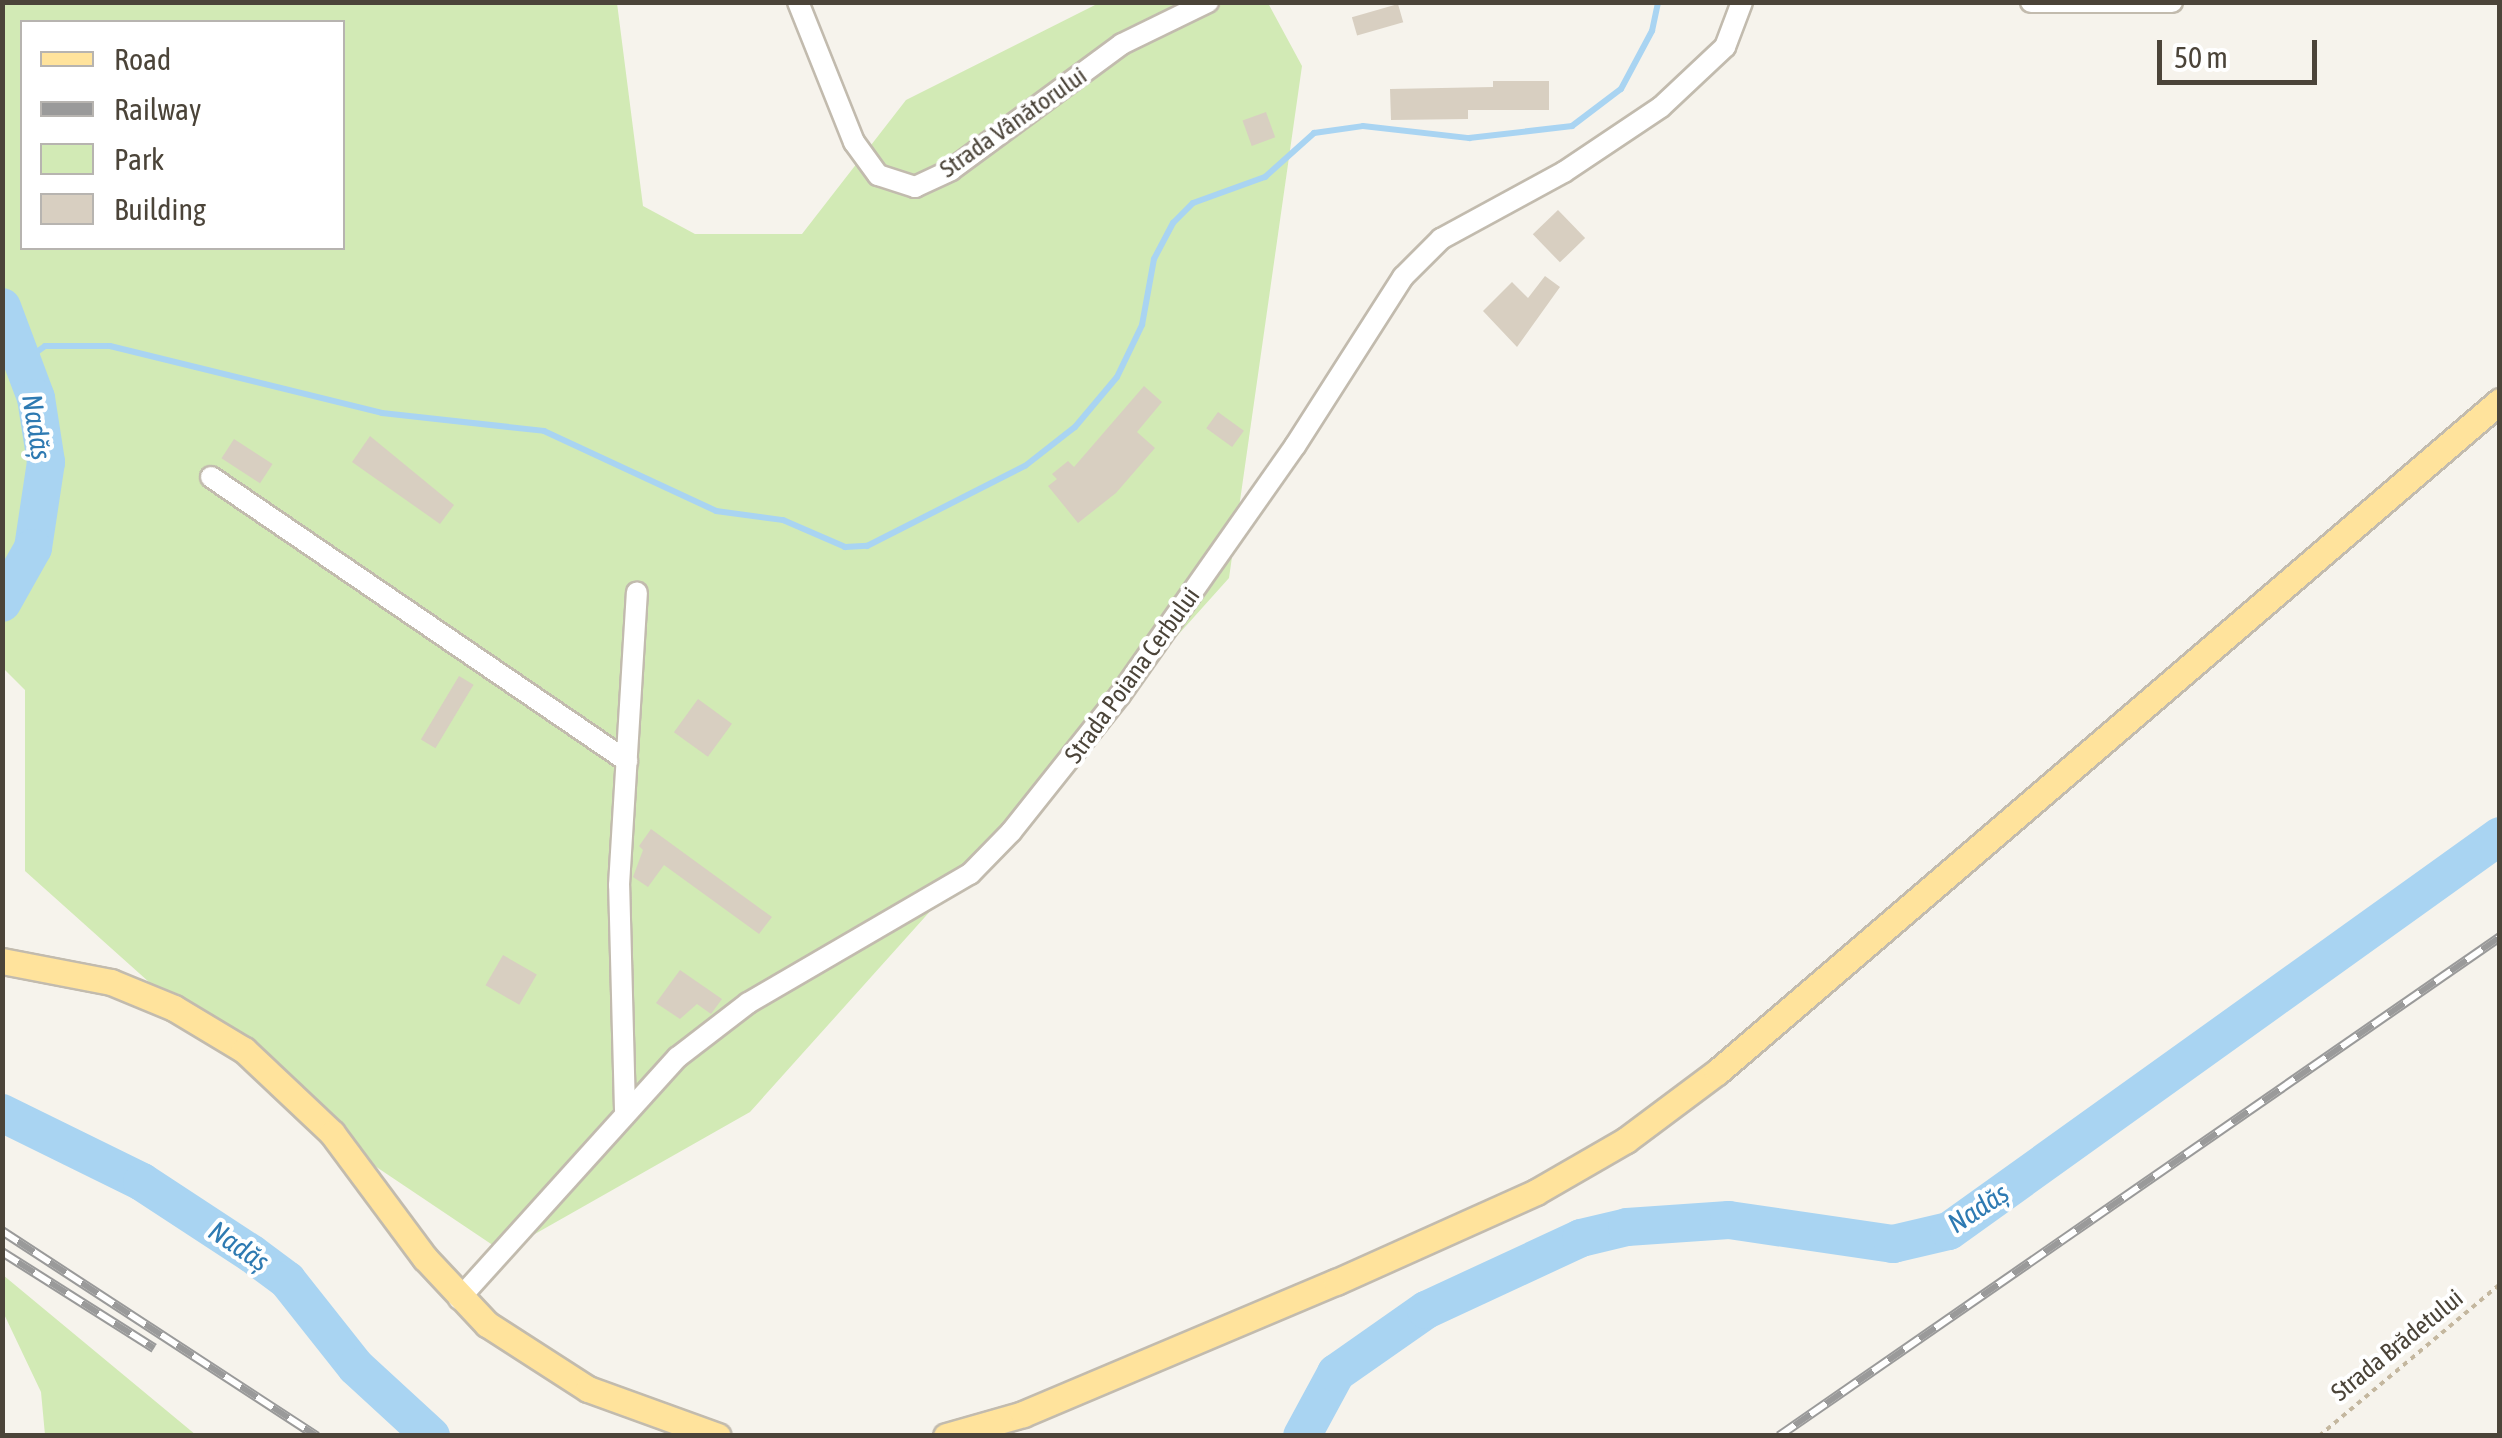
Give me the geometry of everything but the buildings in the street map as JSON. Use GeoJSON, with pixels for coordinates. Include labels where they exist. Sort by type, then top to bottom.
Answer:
{"type":"FeatureCollection","features":[{"type":"Feature","properties":{"kind":"main road"},"geometry":{"type":"LineString","coordinates":[[946,1436],[1023,1414],[1336,1282],[1536,1192],[1626,1140],[1717,1072],[2500,401]]}},
{"type":"Feature","properties":{"kind":"main road"},"geometry":{"type":"LineString","coordinates":[[2,961],[111,982],[174,1008],[244,1050],[332,1133],[459,1298],[520,1348],[588,1388],[718,1436]]}},
{"type":"Feature","properties":{"kind":"street","name":"Strada Vânătorului"},"geometry":{"type":"LineString","coordinates":[[798,2],[854,142],[878,175],[916,187],[952,170],[1122,44],[1208,2]]}},
{"type":"Feature","properties":{"kind":"street","name":"Strada Poiana Cerbului"},"geometry":{"type":"LineString","coordinates":[[459,1298],[625,1110],[678,1057],[748,1002],[970,874],[998,846],[1095,731],[1295,446],[1403,277],[1442,239],[1564,172],[1661,108],[1725,47],[1742,2]]}},
{"type":"Feature","properties":{"kind":"street"},"geometry":{"type":"LineString","coordinates":[[2031,2],[2172,2]]}},
{"type":"Feature","properties":{"kind":"street"},"geometry":{"type":"LineString","coordinates":[[212,477],[627,760]]}},
{"type":"Feature","properties":{"kind":"street"},"geometry":{"type":"LineString","coordinates":[[625,1110],[620,885],[637,593]]}},
{"type":"Feature","properties":{"kind":"path","name":"Strada Brădetului"},"geometry":{"type":"LineString","coordinates":[[2319,1436],[2500,1284]]}},
{"type":"Feature","properties":{"kind":"green space"},"geometry":{"type":"Polygon","coordinates":[[[2,3],[617,3],[643,206],[695,234],[802,234],[906,100],[1099,3],[1268,3],[1302,66],[1229,578],[750,1112],[503,1252],[293,1111],[25,871],[25,690],[2,667],[2,3]]]}},
{"type":"Feature","properties":{"kind":"green space"},"geometry":{"type":"Polygon","coordinates":[[[2,1275],[196,1435],[45,1435],[41,1392],[3,1312],[2,1275]]]}},
{"type":"Feature","properties":{"kind":"waterway"},"geometry":{"type":"LineString","coordinates":[[23,362],[45,346],[110,346],[382,413],[544,431],[716,511],[783,520],[845,547],[867,546],[1025,466],[1075,427],[1117,377],[1142,325],[1154,259],[1173,223],[1193,203],[1265,177],[1314,133],[1363,126],[1469,138],[1572,126],[1621,89],[1652,31],[1658,2]]}},
{"type":"Feature","properties":{"kind":"waterway","name":"Nadăș"},"geometry":{"type":"LineString","coordinates":[[2,307],[36,398],[46,462],[33,548],[2,603]]}},
{"type":"Feature","properties":{"kind":"waterway","name":"Nadăș"},"geometry":{"type":"LineString","coordinates":[[1302,1436],[1336,1373],[1426,1310],[1581,1238],[1627,1227],[1729,1220],[1893,1244],[1949,1231],[2500,836]]}},
{"type":"Feature","properties":{"kind":"waterway","name":"Nadăș"},"geometry":{"type":"LineString","coordinates":[[2,1113],[142,1182],[287,1280],[356,1367],[431,1436]]}},
{"type":"Feature","properties":{"kind":"railway"},"geometry":{"type":"LineString","coordinates":[[1779,1436],[2500,937]]}},
{"type":"Feature","properties":{"kind":"railway"},"geometry":{"type":"LineString","coordinates":[[2,1231],[317,1436]]}},
{"type":"Feature","properties":{"kind":"railway"},"geometry":{"type":"LineString","coordinates":[[2,1252],[154,1348]]}}]}
